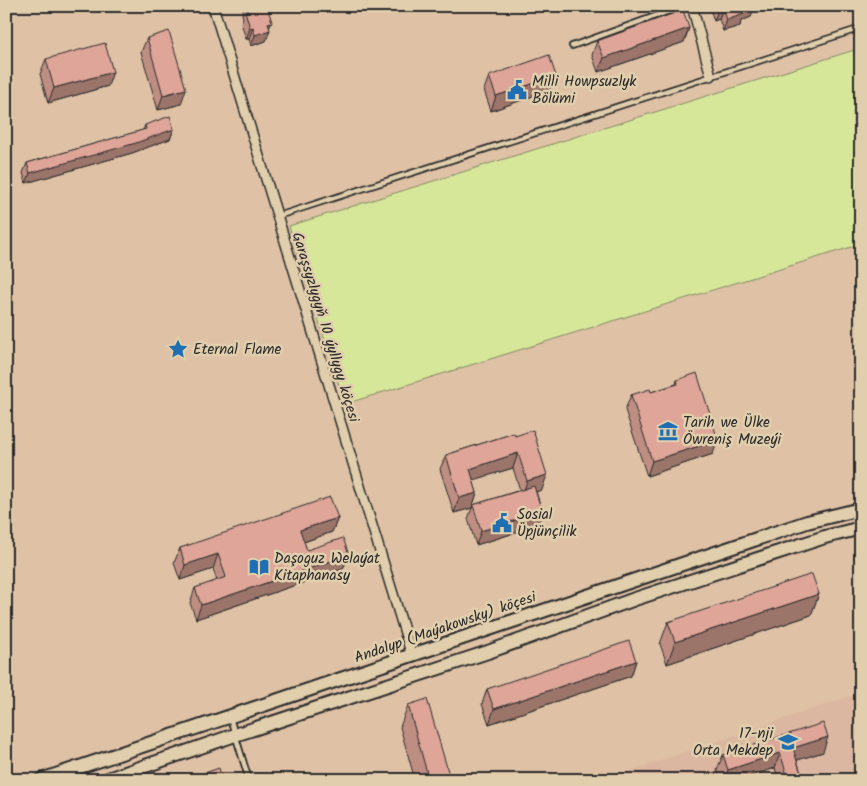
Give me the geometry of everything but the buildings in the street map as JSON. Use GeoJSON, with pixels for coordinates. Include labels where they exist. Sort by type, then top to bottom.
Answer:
{"type":"FeatureCollection","features":[{"type":"Feature","properties":{"kind":"main road","name":"Andalyp (Maýakowsky) köçesi"},"geometry":{"type":"LineString","coordinates":[[41,780],[807,522],[861,509]]}},
{"type":"Feature","properties":{"kind":"main road"},"geometry":{"type":"LineString","coordinates":[[105,780],[488,652],[635,599],[826,536],[861,528]]}},
{"type":"Feature","properties":{"kind":"street","name":"Garaşsyzlygyň 10 ýyllygy köçesi"},"geometry":{"type":"LineString","coordinates":[[213,6],[412,656]]}},
{"type":"Feature","properties":{"kind":"street"},"geometry":{"type":"LineString","coordinates":[[692,6],[711,76]]}},
{"type":"Feature","properties":{"kind":"lane"},"geometry":{"type":"LineString","coordinates":[[572,46],[683,6]]}},
{"type":"Feature","properties":{"kind":"lane"},"geometry":{"type":"LineString","coordinates":[[278,216],[861,28]]}},
{"type":"Feature","properties":{"kind":"lane"},"geometry":{"type":"LineString","coordinates":[[229,716],[249,780]]}},
{"type":"Feature","properties":{"kind":"shaded area","name":"17-nji Orta Mekdep"},"geometry":{"type":"Polygon","coordinates":[[[857,694],[861,705],[861,780],[603,780],[857,694]]]}},
{"type":"Feature","properties":{"kind":"green space"},"geometry":{"type":"Polygon","coordinates":[[[861,48],[861,244],[345,404],[289,226],[861,48]]]}},
{"type":"Feature","properties":{"kind":"place","name":"Milli Howpsuzlyk Bölümi"},"geometry":{"type":"Point","coordinates":[517,90]}},
{"type":"Feature","properties":{"kind":"place","name":"Eternal Flame"},"geometry":{"type":"Point","coordinates":[178,349]}},
{"type":"Feature","properties":{"kind":"place","name":"Tarih we Ülke Öwreniş Muzeýi"},"geometry":{"type":"Point","coordinates":[668,431]}},
{"type":"Feature","properties":{"kind":"place","name":"Sosial Üpjünçilik"},"geometry":{"type":"Point","coordinates":[502,523]}},
{"type":"Feature","properties":{"kind":"place","name":"Daşoguz Welaýat Kitaphanasy"},"geometry":{"type":"Point","coordinates":[259,567]}},
{"type":"Feature","properties":{"kind":"place","name":"17-nji Orta Mekdep"},"geometry":{"type":"Point","coordinates":[788,742]}}]}
